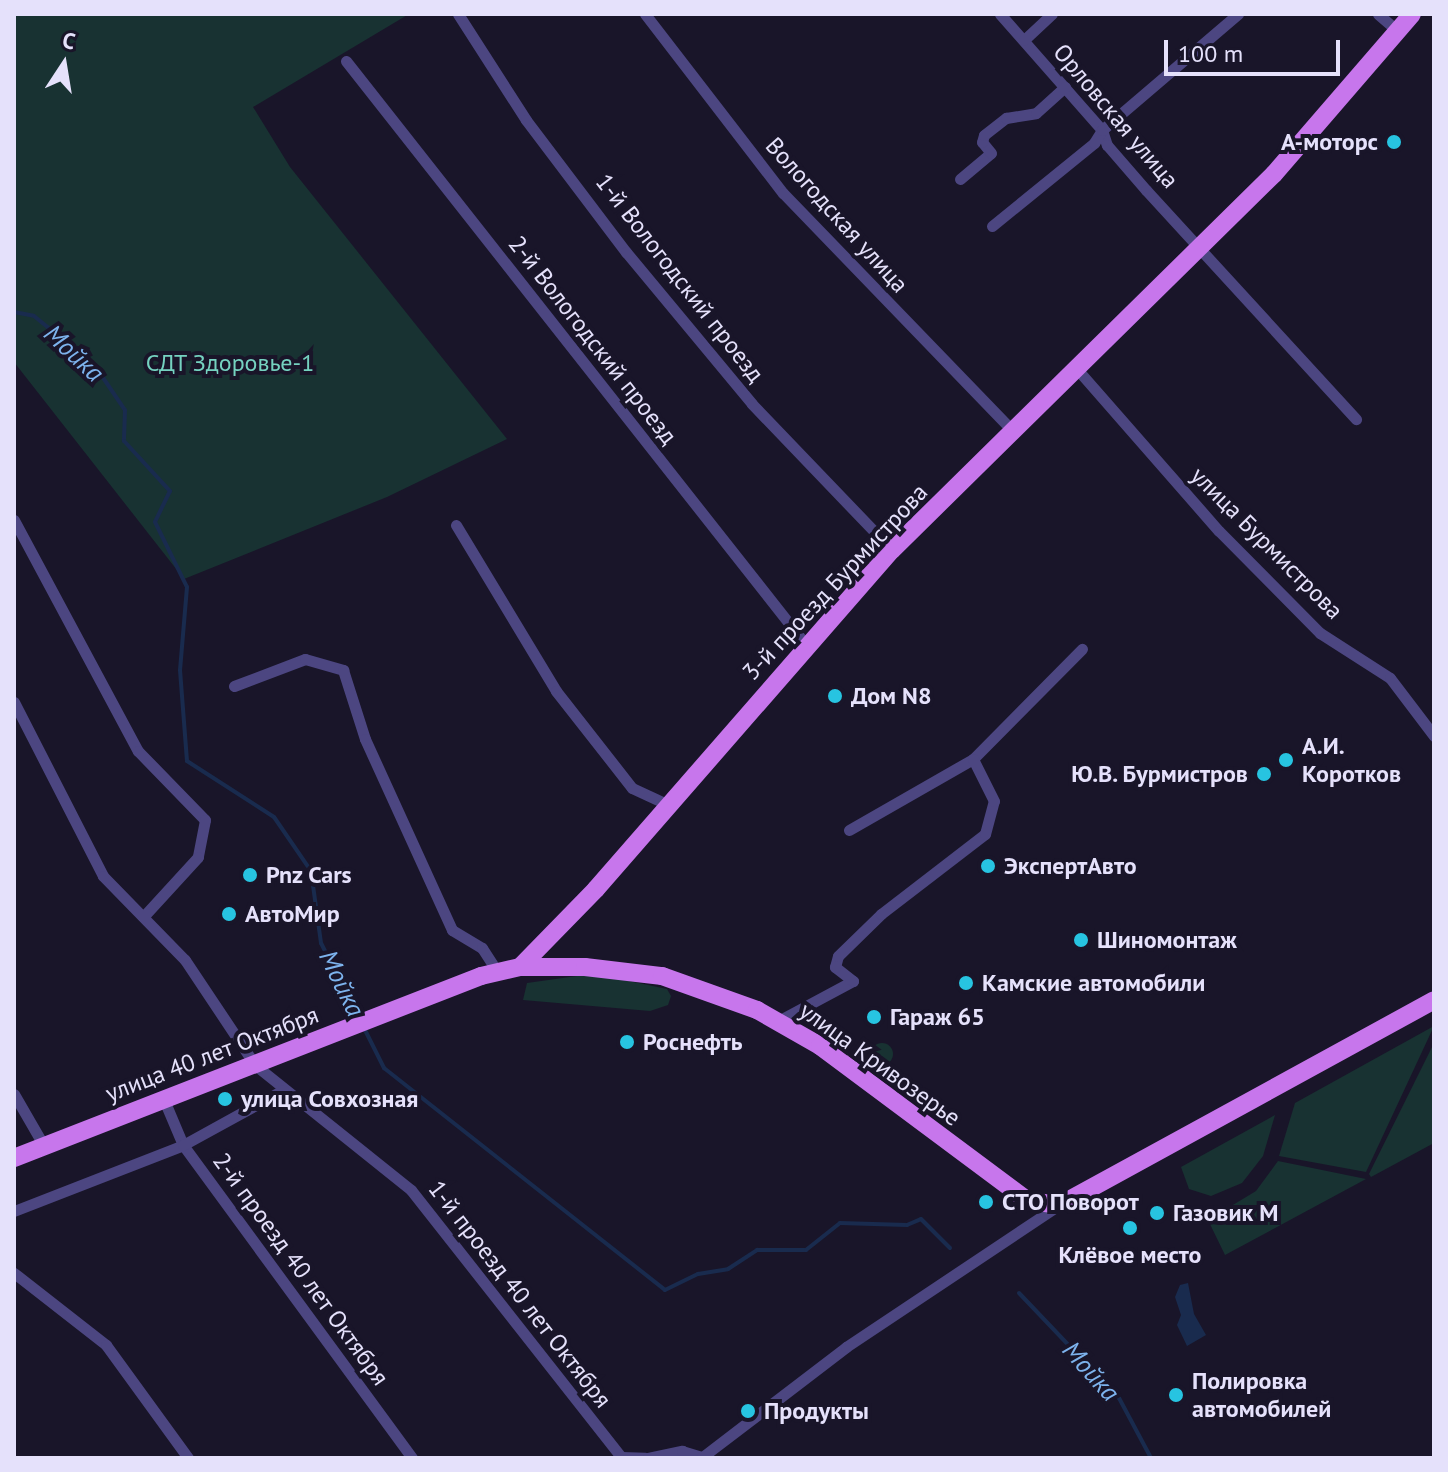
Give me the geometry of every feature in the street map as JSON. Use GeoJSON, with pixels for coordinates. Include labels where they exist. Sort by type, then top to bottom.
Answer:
{"type":"FeatureCollection","features":[{"type":"Feature","properties":{"kind":"main road","name":"3-й проезд Бурмистрова"},"geometry":{"type":"LineString","coordinates":[[520,967],[669,805],[892,550],[1274,174],[1412,14]]}},
{"type":"Feature","properties":{"kind":"main road","name":"улица 40 лет Октября"},"geometry":{"type":"LineString","coordinates":[[14,1158],[386,1011],[497,971],[520,967]]}},
{"type":"Feature","properties":{"kind":"main road","name":"улица Кривозерье"},"geometry":{"type":"LineString","coordinates":[[520,967],[585,967],[662,976],[722,994],[778,1021],[1028,1201],[1060,1205]]}},
{"type":"Feature","properties":{"kind":"main road"},"geometry":{"type":"LineString","coordinates":[[1060,1205],[1434,1000]]}},
{"type":"Feature","properties":{"kind":"street","name":"1-й Вологодский проезд"},"geometry":{"type":"LineString","coordinates":[[458,14],[526,120],[557,155],[626,252],[752,404],[892,550]]}},
{"type":"Feature","properties":{"kind":"street","name":"Вологодская улица"},"geometry":{"type":"LineString","coordinates":[[645,14],[783,193],[1013,431]]}},
{"type":"Feature","properties":{"kind":"street","name":"Орловская улица"},"geometry":{"type":"LineString","coordinates":[[1000,14],[1102,130],[1117,156],[1201,245]]}},
{"type":"Feature","properties":{"kind":"street"},"geometry":{"type":"LineString","coordinates":[[1024,40],[1052,14]]}},
{"type":"Feature","properties":{"kind":"street"},"geometry":{"type":"LineString","coordinates":[[992,226],[1094,143],[1102,130],[1238,14]]}},
{"type":"Feature","properties":{"kind":"street"},"geometry":{"type":"LineString","coordinates":[[1378,14],[1399,32]]}},
{"type":"Feature","properties":{"kind":"street","name":"2-й Вологодский проезд"},"geometry":{"type":"LineString","coordinates":[[346,61],[806,645]]}},
{"type":"Feature","properties":{"kind":"street"},"geometry":{"type":"LineString","coordinates":[[960,179],[991,153],[982,142],[984,135],[1006,118],[1036,113],[1065,87]]}},
{"type":"Feature","properties":{"kind":"street"},"geometry":{"type":"LineString","coordinates":[[1201,245],[1356,419]]}},
{"type":"Feature","properties":{"kind":"street","name":"улица Бурмистрова"},"geometry":{"type":"LineString","coordinates":[[1077,369],[1219,531],[1320,633],[1390,678],[1434,736]]}},
{"type":"Feature","properties":{"kind":"street"},"geometry":{"type":"LineString","coordinates":[[14,520],[143,759],[205,820],[198,857],[143,917]]}},
{"type":"Feature","properties":{"kind":"street"},"geometry":{"type":"LineString","coordinates":[[456,525],[556,691],[632,788],[669,805]]}},
{"type":"Feature","properties":{"kind":"street"},"geometry":{"type":"LineString","coordinates":[[849,830],[973,759],[1082,649]]}},
{"type":"Feature","properties":{"kind":"street"},"geometry":{"type":"LineString","coordinates":[[234,686],[305,659],[343,670],[365,739],[452,930],[482,948],[497,971]]}},
{"type":"Feature","properties":{"kind":"street","name":"1-й проезд 40 лет Октября"},"geometry":{"type":"LineString","coordinates":[[14,702],[80,839],[115,892],[143,917],[204,985],[255,1065],[411,1190],[621,1457],[647,1458],[682,1451],[703,1457]]}},
{"type":"Feature","properties":{"kind":"street"},"geometry":{"type":"LineString","coordinates":[[778,1021],[853,981],[835,967],[838,956],[881,914],[985,834],[994,801],[973,759]]}},
{"type":"Feature","properties":{"kind":"street"},"geometry":{"type":"LineString","coordinates":[[14,1211],[183,1145],[283,1090]]}},
{"type":"Feature","properties":{"kind":"street"},"geometry":{"type":"LineString","coordinates":[[14,1094],[44,1146]]}},
{"type":"Feature","properties":{"kind":"street","name":"2-й проезд 40 лет Октября"},"geometry":{"type":"LineString","coordinates":[[164,1100],[183,1145],[412,1458]]}},
{"type":"Feature","properties":{"kind":"street"},"geometry":{"type":"LineString","coordinates":[[703,1457],[846,1347],[1060,1205]]}},
{"type":"Feature","properties":{"kind":"street"},"geometry":{"type":"LineString","coordinates":[[14,1273],[106,1345],[188,1458]]}},
{"type":"Feature","properties":{"kind":"green space","name":"СДТ Здоровье-1"},"geometry":{"type":"Polygon","coordinates":[[[14,14],[409,14],[253,107],[290,167],[507,439],[387,497],[184,579],[14,362],[14,14]]]}},
{"type":"Feature","properties":{"kind":"green space"},"geometry":{"type":"Polygon","coordinates":[[[577,976],[605,976],[667,989],[671,996],[668,1005],[650,1011],[523,1000],[527,983],[577,976]]]}},
{"type":"Feature","properties":{"kind":"green space"},"geometry":{"type":"Polygon","coordinates":[[[1434,1026],[1366,1172],[1279,1156],[1295,1103],[1434,1026]]]}},
{"type":"Feature","properties":{"kind":"green space"},"geometry":{"type":"Polygon","coordinates":[[[882,1043],[890,1046],[893,1054],[890,1062],[882,1065],[874,1062],[871,1054],[874,1046],[882,1043]]]}},
{"type":"Feature","properties":{"kind":"green space"},"geometry":{"type":"Polygon","coordinates":[[[1434,1043],[1434,1143],[1371,1177],[1369,1174],[1434,1043]]]}},
{"type":"Feature","properties":{"kind":"green space"},"geometry":{"type":"Polygon","coordinates":[[[1275,1115],[1263,1156],[1242,1183],[1211,1196],[1189,1189],[1181,1167],[1275,1115]]]}},
{"type":"Feature","properties":{"kind":"green space"},"geometry":{"type":"Polygon","coordinates":[[[1278,1161],[1366,1179],[1225,1255],[1208,1220],[1256,1191],[1278,1161]]]}},
{"type":"Feature","properties":{"kind":"water"},"geometry":{"type":"Polygon","coordinates":[[[1188,1283],[1194,1314],[1206,1335],[1187,1346],[1177,1325],[1181,1315],[1175,1297],[1180,1285],[1188,1283]]]}},
{"type":"Feature","properties":{"kind":"waterway","name":"Мойка"},"geometry":{"type":"LineString","coordinates":[[14,312],[34,316],[95,366],[125,410],[124,441],[170,491],[155,522],[187,587],[180,670],[187,761],[274,817],[311,871],[321,943],[358,1017]]}},
{"type":"Feature","properties":{"kind":"waterway","name":"Мойка"},"geometry":{"type":"LineString","coordinates":[[364,1028],[384,1068],[665,1290],[698,1274],[728,1269],[757,1250],[806,1250],[840,1223],[907,1225],[921,1219],[950,1248]]}},
{"type":"Feature","properties":{"kind":"waterway","name":"Мойка"},"geometry":{"type":"LineString","coordinates":[[1019,1293],[1119,1398],[1151,1458]]}},
{"type":"Feature","properties":{"kind":"place","name":"А-моторс"},"geometry":{"type":"Point","coordinates":[1394,142]}},
{"type":"Feature","properties":{"kind":"place","name":"Дом N8"},"geometry":{"type":"Point","coordinates":[835,696]}},
{"type":"Feature","properties":{"kind":"place","name":"А.И. Коротков"},"geometry":{"type":"Point","coordinates":[1286,760]}},
{"type":"Feature","properties":{"kind":"place","name":"Ю.В. Бурмистров"},"geometry":{"type":"Point","coordinates":[1264,774]}},
{"type":"Feature","properties":{"kind":"place","name":"ЭкспертАвто"},"geometry":{"type":"Point","coordinates":[988,866]}},
{"type":"Feature","properties":{"kind":"place","name":"Pnz Cars"},"geometry":{"type":"Point","coordinates":[250,875]}},
{"type":"Feature","properties":{"kind":"place","name":"АвтоМир"},"geometry":{"type":"Point","coordinates":[229,914]}},
{"type":"Feature","properties":{"kind":"place","name":"Шиномонтаж"},"geometry":{"type":"Point","coordinates":[1081,940]}},
{"type":"Feature","properties":{"kind":"place","name":"Камские автомобили"},"geometry":{"type":"Point","coordinates":[966,983]}},
{"type":"Feature","properties":{"kind":"place","name":"Гараж 65"},"geometry":{"type":"Point","coordinates":[874,1017]}},
{"type":"Feature","properties":{"kind":"place","name":"Роснефть"},"geometry":{"type":"Point","coordinates":[627,1042]}},
{"type":"Feature","properties":{"kind":"place","name":"улица Совхозная"},"geometry":{"type":"Point","coordinates":[225,1099]}},
{"type":"Feature","properties":{"kind":"place","name":"СТО Поворот"},"geometry":{"type":"Point","coordinates":[986,1202]}},
{"type":"Feature","properties":{"kind":"place","name":"Газовик М"},"geometry":{"type":"Point","coordinates":[1157,1213]}},
{"type":"Feature","properties":{"kind":"place","name":"Клёвое место"},"geometry":{"type":"Point","coordinates":[1130,1228]}},
{"type":"Feature","properties":{"kind":"place","name":"Полировка автомобилей"},"geometry":{"type":"Point","coordinates":[1176,1395]}},
{"type":"Feature","properties":{"kind":"place","name":"Продукты"},"geometry":{"type":"Point","coordinates":[748,1411]}}]}
